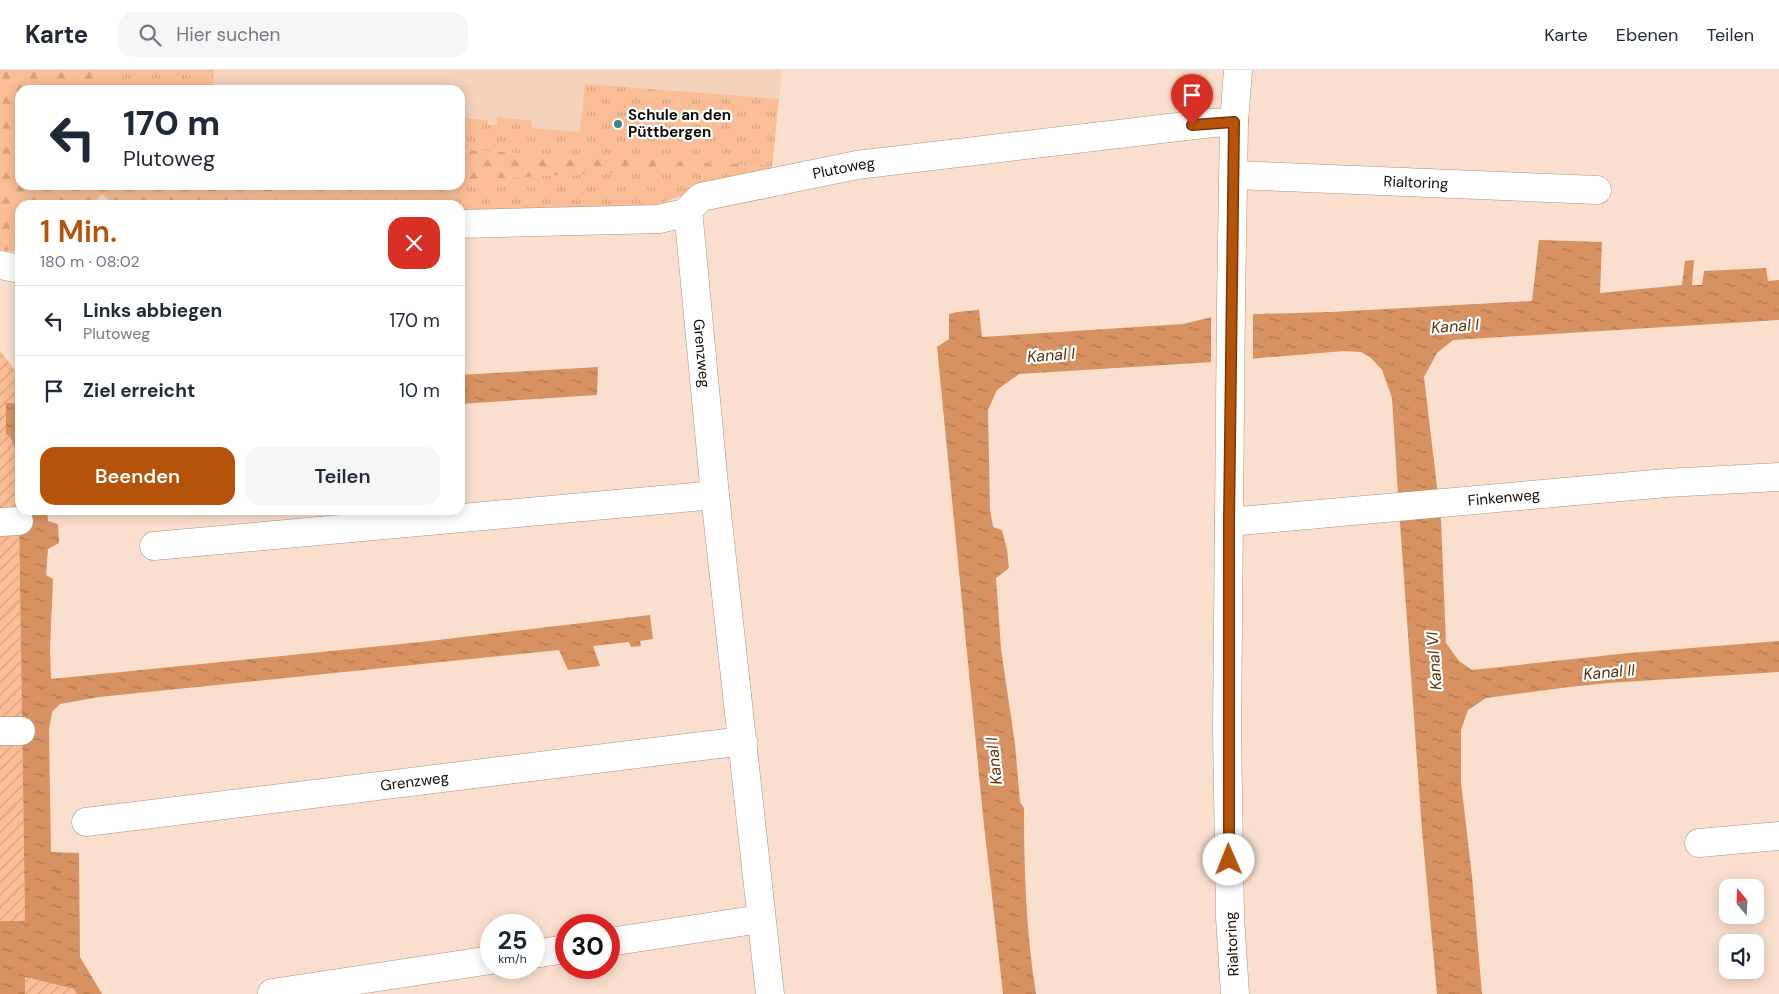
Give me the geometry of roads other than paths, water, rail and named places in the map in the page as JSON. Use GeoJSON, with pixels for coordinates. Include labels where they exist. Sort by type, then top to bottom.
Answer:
{"type":"FeatureCollection","features":[{"type":"Feature","properties":{"kind":"street","name":"Rialtoring"},"geometry":{"type":"LineString","coordinates":[[1235,994],[1230,917],[1228,802],[1230,370],[1235,175],[1234,122],[1238,70]]}},
{"type":"Feature","properties":{"kind":"street","name":"Plutoweg"},"geometry":{"type":"LineString","coordinates":[[465,224],[659,219],[685,213],[701,197],[857,165],[1234,122]]}},
{"type":"Feature","properties":{"kind":"street","name":"Rialtoring"},"geometry":{"type":"LineString","coordinates":[[1235,175],[1597,190]]}},
{"type":"Feature","properties":{"kind":"street","name":"Grenzweg"},"geometry":{"type":"LineString","coordinates":[[685,213],[689,220],[715,495],[770,994]]}},
{"type":"Feature","properties":{"kind":"street"},"geometry":{"type":"LineString","coordinates":[[0,264],[15,268]]}},
{"type":"Feature","properties":{"kind":"street","name":"Finkenweg"},"geometry":{"type":"LineString","coordinates":[[1229,522],[1666,483],[1779,477]]}},
{"type":"Feature","properties":{"kind":"street"},"geometry":{"type":"LineString","coordinates":[[154,546],[715,495]]}},
{"type":"Feature","properties":{"kind":"street","name":"Grenzweg"},"geometry":{"type":"LineString","coordinates":[[86,822],[743,741]]}},
{"type":"Feature","properties":{"kind":"street"},"geometry":{"type":"LineString","coordinates":[[1699,843],[1779,836]]}},
{"type":"Feature","properties":{"kind":"street"},"geometry":{"type":"LineString","coordinates":[[620,940],[761,920]]}},
{"type":"Feature","properties":{"kind":"street"},"geometry":{"type":"LineString","coordinates":[[272,993],[480,962]]}},
{"type":"Feature","properties":{"kind":"water"},"geometry":{"type":"Polygon","coordinates":[[[1539,240],[1602,242],[1600,293],[1682,285],[1685,261],[1694,260],[1692,285],[1702,285],[1704,271],[1766,268],[1768,281],[1779,280],[1779,320],[1453,340],[1437,353],[1424,377],[1441,520],[1446,643],[1459,661],[1472,670],[1629,653],[1779,641],[1779,672],[1569,687],[1486,698],[1468,710],[1461,730],[1461,782],[1472,876],[1482,994],[1437,994],[1422,830],[1392,398],[1382,370],[1371,358],[1361,352],[1344,351],[1213,362],[1019,374],[997,390],[988,410],[990,509],[993,527],[1002,530],[1009,568],[996,578],[1001,649],[1015,744],[1020,802],[1024,808],[1026,901],[1036,994],[1003,994],[983,816],[937,347],[949,339],[949,314],[979,310],[982,337],[1183,324],[1212,317],[1257,314],[1532,301],[1539,240]]]}},
{"type":"Feature","properties":{"kind":"water"},"geometry":{"type":"Polygon","coordinates":[[[598,367],[597,395],[465,404],[465,375],[598,367]]]}},
{"type":"Feature","properties":{"kind":"water"},"geometry":{"type":"Polygon","coordinates":[[[6,403],[15,403],[15,448],[10,437],[6,434],[6,403]]]}},
{"type":"Feature","properties":{"kind":"water"},"geometry":{"type":"Polygon","coordinates":[[[19,515],[47,515],[48,521],[58,524],[59,543],[48,549],[46,575],[53,579],[50,649],[51,679],[421,642],[650,615],[653,639],[640,641],[641,646],[631,647],[629,642],[593,646],[600,666],[568,670],[559,650],[99,697],[60,704],[52,712],[49,730],[51,852],[79,853],[80,957],[102,994],[77,994],[74,989],[25,977],[25,994],[0,994],[0,921],[25,921],[19,515]]]}},
{"type":"Feature","properties":{"kind":"place","name":"Schule an den Püttbergen"},"geometry":{"type":"Point","coordinates":[618,124]}},
{"type":"Feature","properties":{"kind":"water label","name":"Kanal I"},"geometry":{"type":"Point","coordinates":[1455,326]}},
{"type":"Feature","properties":{"kind":"water label","name":"Kanal I"},"geometry":{"type":"Point","coordinates":[1051,355]}},
{"type":"Feature","properties":{"kind":"water label","name":"Kanal VI"},"geometry":{"type":"Point","coordinates":[1434,661]}},
{"type":"Feature","properties":{"kind":"water label","name":"Kanal II"},"geometry":{"type":"Point","coordinates":[1609,672]}},
{"type":"Feature","properties":{"kind":"water label","name":"Kanal I"},"geometry":{"type":"Point","coordinates":[994,761]}}]}
